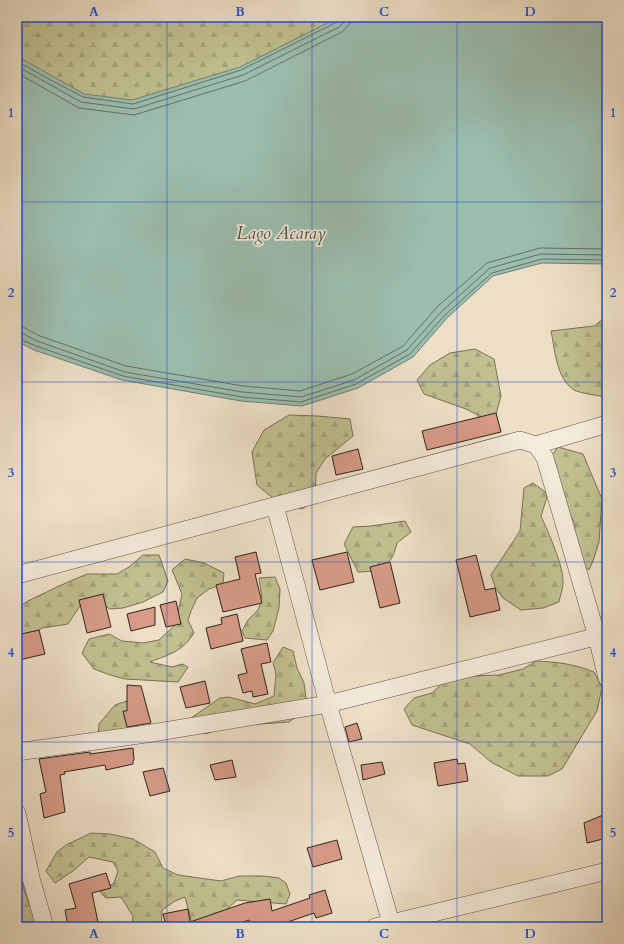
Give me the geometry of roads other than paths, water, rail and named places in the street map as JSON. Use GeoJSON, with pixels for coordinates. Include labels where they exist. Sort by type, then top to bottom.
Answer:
{"type":"FeatureCollection","features":[{"type":"Feature","properties":{"kind":"street"},"geometry":{"type":"LineString","coordinates":[[17,575],[520,440],[536,445],[607,424]]}},
{"type":"Feature","properties":{"kind":"street"},"geometry":{"type":"LineString","coordinates":[[536,445],[545,458],[602,636],[607,678]]}},
{"type":"Feature","properties":{"kind":"street"},"geometry":{"type":"LineString","coordinates":[[275,506],[328,704],[391,923]]}},
{"type":"Feature","properties":{"kind":"street"},"geometry":{"type":"LineString","coordinates":[[17,752],[146,734],[328,704],[602,636]]}},
{"type":"Feature","properties":{"kind":"street"},"geometry":{"type":"LineString","coordinates":[[17,813],[31,878],[45,927]]}},
{"type":"Feature","properties":{"kind":"street"},"geometry":{"type":"LineString","coordinates":[[375,927],[607,871]]}},
{"type":"Feature","properties":{"kind":"water","name":"Lago Acaray"},"geometry":{"type":"Polygon","coordinates":[[[339,17],[607,17],[607,264],[542,263],[493,276],[447,318],[413,357],[358,388],[302,406],[241,401],[122,380],[34,350],[17,341],[17,56],[84,94],[132,100],[240,67],[339,17]]]}}]}
